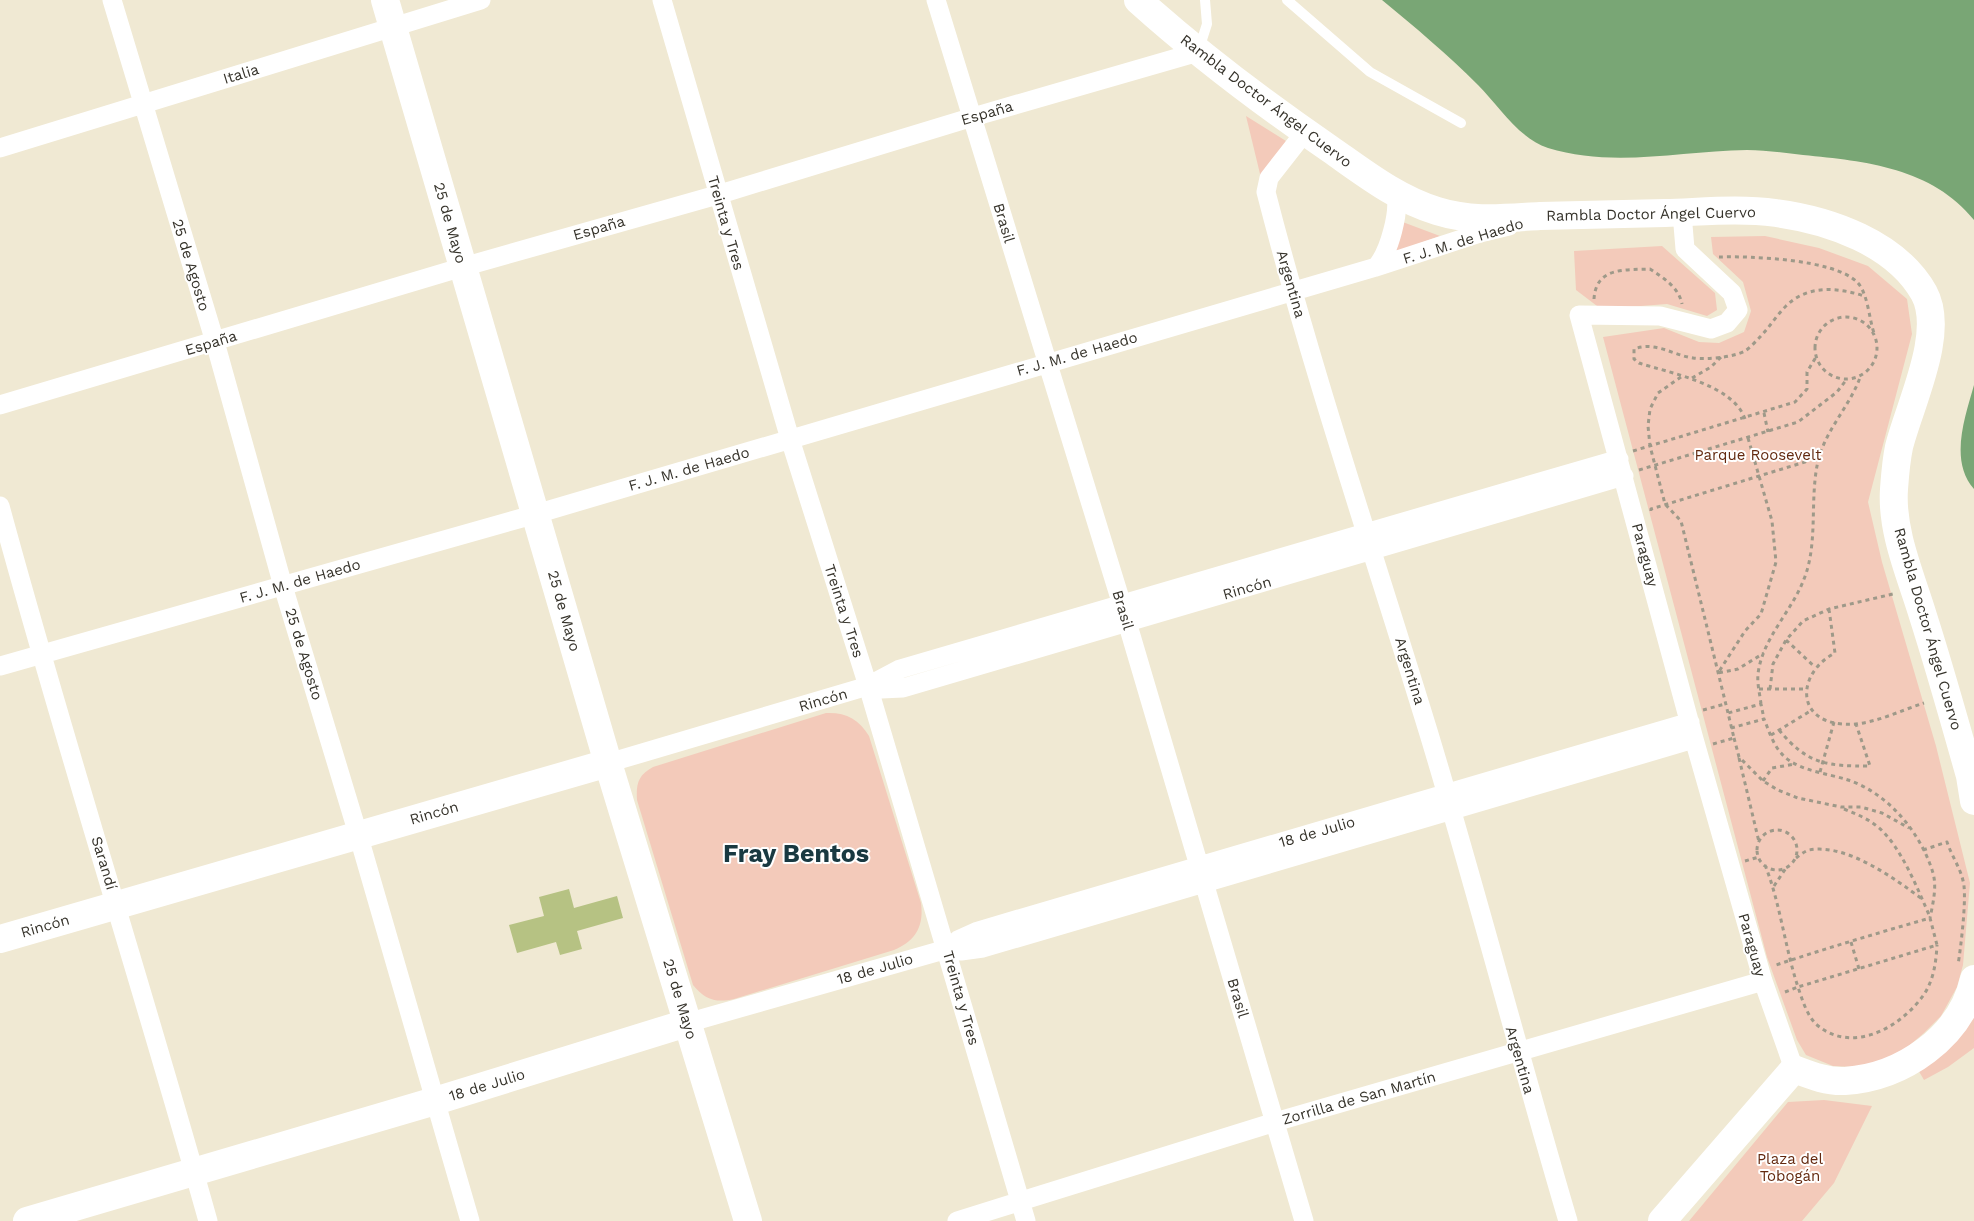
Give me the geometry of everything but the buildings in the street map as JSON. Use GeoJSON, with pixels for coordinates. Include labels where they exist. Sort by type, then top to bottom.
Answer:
{"type":"FeatureCollection","features":[{"type":"Feature","properties":{"kind":"street","name":"25 de Agosto"},"geometry":{"type":"LineString","coordinates":[[112,0],[215,342],[283,586],[358,834],[470,1221]]}},
{"type":"Feature","properties":{"kind":"street","name":"25 de Mayo"},"geometry":{"type":"LineString","coordinates":[[385,0],[608,763],[748,1221]]}},
{"type":"Feature","properties":{"kind":"street","name":"Italia"},"geometry":{"type":"LineString","coordinates":[[0,148],[481,0]]}},
{"type":"Feature","properties":{"kind":"street","name":"Treinta y Tres"},"geometry":{"type":"LineString","coordinates":[[662,0],[717,195],[790,439],[868,686],[1026,1221]]}},
{"type":"Feature","properties":{"kind":"street","name":"Brasil"},"geometry":{"type":"LineString","coordinates":[[936,0],[1124,614],[1304,1221]]}},
{"type":"Feature","properties":{"kind":"street","name":"Rambla Doctor Ángel Cuervo"},"geometry":{"type":"LineString","coordinates":[[1138,0],[1198,52],[1305,132],[1395,192],[1434,211],[1481,220],[1728,211],[1767,212],[1817,222],[1844,231],[1887,254],[1903,267],[1925,294],[1931,322],[1930,340],[1900,446],[1893,494],[1898,531],[1973,785]]}},
{"type":"Feature","properties":{"kind":"street","name":"España"},"geometry":{"type":"LineString","coordinates":[[0,406],[463,267],[717,195],[973,117],[1198,52]]}},
{"type":"Feature","properties":{"kind":"street","name":"Argentina"},"geometry":{"type":"LineString","coordinates":[[1305,132],[1269,178],[1266,192],[1292,293],[1374,551],[1449,802],[1518,1052],[1568,1221]]}},
{"type":"Feature","properties":{"kind":"street","name":"F. J. M. de Haedo"},"geometry":{"type":"LineString","coordinates":[[1376,267],[1385,252],[1396,214],[1397,200],[1395,192]]}},
{"type":"Feature","properties":{"kind":"street","name":"Paraguay"},"geometry":{"type":"LineString","coordinates":[[1682,213],[1685,249],[1732,293],[1738,310],[1727,323],[1711,329],[1660,316],[1579,315],[1621,468],[1699,729],[1794,1068]]}},
{"type":"Feature","properties":{"kind":"street","name":"F. J. M. de Haedo"},"geometry":{"type":"LineString","coordinates":[[0,666],[536,514],[1046,363],[1292,293],[1480,233],[1551,216]]}},
{"type":"Feature","properties":{"kind":"street","name":"Rincón"},"geometry":{"type":"LineString","coordinates":[[0,939],[868,686],[881,689],[902,688],[1368,532],[1621,468]]}},
{"type":"Feature","properties":{"kind":"street","name":"Rincón"},"geometry":{"type":"LineString","coordinates":[[1124,614],[1374,551],[1621,468]]}},
{"type":"Feature","properties":{"kind":"street","name":"Sarandí"},"geometry":{"type":"LineString","coordinates":[[0,506],[40,654],[117,905],[208,1221]]}},
{"type":"Feature","properties":{"kind":"street","name":"18 de Julio"},"geometry":{"type":"LineString","coordinates":[[27,1221],[435,1101],[688,1023],[946,949],[958,940],[978,931],[1201,875],[1699,729]]}},
{"type":"Feature","properties":{"kind":"street","name":"Zorrilla de San Martín"},"geometry":{"type":"LineString","coordinates":[[957,1221],[1275,1122],[1518,1052],[1767,974]]}},
{"type":"Feature","properties":{"kind":"street"},"geometry":{"type":"LineString","coordinates":[[1662,1221],[1794,1068],[1818,1078],[1845,1081],[1888,1072],[1921,1055],[1949,1031],[1970,994],[1965,975]]}},
{"type":"Feature","properties":{"kind":"lane"},"geometry":{"type":"LineString","coordinates":[[1198,52],[1206,24],[1205,0]]}},
{"type":"Feature","properties":{"kind":"lane"},"geometry":{"type":"LineString","coordinates":[[1287,0],[1370,72],[1461,122]]}},
{"type":"Feature","properties":{"kind":"path"},"geometry":{"type":"LineString","coordinates":[[1694,258],[1746,256],[1781,259],[1838,271],[1858,282],[1864,296],[1877,342],[1874,361],[1861,375],[1846,410],[1834,424],[1817,465],[1812,530],[1804,578],[1764,653],[1758,674],[1760,704],[1770,735],[1781,754],[1796,764],[1850,781],[1870,790],[1889,804],[1910,829],[1923,850],[1933,873],[1935,894],[1930,918]]}},
{"type":"Feature","properties":{"kind":"path"},"geometry":{"type":"LineString","coordinates":[[1594,300],[1595,286],[1604,275],[1627,270],[1650,269],[1681,296],[1684,322]]}},
{"type":"Feature","properties":{"kind":"path"},"geometry":{"type":"LineString","coordinates":[[1861,375],[1847,379],[1828,373],[1816,357],[1815,346],[1817,337],[1830,321],[1849,316],[1859,319],[1874,333]]}},
{"type":"Feature","properties":{"kind":"path"},"geometry":{"type":"LineString","coordinates":[[1691,378],[1711,367],[1722,357]]}},
{"type":"Feature","properties":{"kind":"path"},"geometry":{"type":"LineString","coordinates":[[1650,446],[1764,413],[1795,402],[1807,389],[1807,372],[1816,357]]}},
{"type":"Feature","properties":{"kind":"path"},"geometry":{"type":"LineString","coordinates":[[1744,419],[1743,413],[1722,393],[1707,384],[1691,378],[1681,377],[1658,393],[1650,409],[1648,426],[1650,446],[1665,504],[1681,521],[1759,842]]}},
{"type":"Feature","properties":{"kind":"path"},"geometry":{"type":"LineString","coordinates":[[1656,466],[1798,422],[1837,392],[1847,379]]}},
{"type":"Feature","properties":{"kind":"path"},"geometry":{"type":"LineString","coordinates":[[1764,413],[1768,432]]}},
{"type":"Feature","properties":{"kind":"path"},"geometry":{"type":"LineString","coordinates":[[1718,673],[1745,631],[1761,614],[1776,562],[1772,521],[1748,438]]}},
{"type":"Feature","properties":{"kind":"path"},"geometry":{"type":"LineString","coordinates":[[1665,504],[1805,462],[1822,450]]}},
{"type":"Feature","properties":{"kind":"path"},"geometry":{"type":"LineString","coordinates":[[1770,689],[1773,664],[1786,640],[1803,621],[1829,609],[1915,588]]}},
{"type":"Feature","properties":{"kind":"path"},"geometry":{"type":"LineString","coordinates":[[1829,609],[1835,653],[1822,660],[1810,674],[1806,689],[1807,702],[1812,710],[1824,719],[1856,724],[1924,703]]}},
{"type":"Feature","properties":{"kind":"path"},"geometry":{"type":"LineString","coordinates":[[1786,640],[1815,668]]}},
{"type":"Feature","properties":{"kind":"path"},"geometry":{"type":"LineString","coordinates":[[1718,673],[1738,669],[1764,653]]}},
{"type":"Feature","properties":{"kind":"path"},"geometry":{"type":"LineString","coordinates":[[1759,689],[1806,689]]}},
{"type":"Feature","properties":{"kind":"path"},"geometry":{"type":"LineString","coordinates":[[1725,704],[1702,710],[1699,729],[1712,744],[1734,738]]}},
{"type":"Feature","properties":{"kind":"path"},"geometry":{"type":"LineString","coordinates":[[1728,713],[1760,704]]}},
{"type":"Feature","properties":{"kind":"path"},"geometry":{"type":"LineString","coordinates":[[1770,735],[1812,710]]}},
{"type":"Feature","properties":{"kind":"path"},"geometry":{"type":"LineString","coordinates":[[1731,728],[1764,719]]}},
{"type":"Feature","properties":{"kind":"path"},"geometry":{"type":"LineString","coordinates":[[1820,772],[1834,722]]}},
{"type":"Feature","properties":{"kind":"path"},"geometry":{"type":"LineString","coordinates":[[1780,730],[1792,745],[1807,757],[1840,766],[1870,766],[1856,724]]}},
{"type":"Feature","properties":{"kind":"path"},"geometry":{"type":"LineString","coordinates":[[1739,757],[1763,781],[1798,798],[1841,808],[1864,817],[1880,828],[1896,850],[1930,918],[1937,945],[1936,968],[1926,992],[1908,1014],[1885,1030],[1859,1039],[1834,1036],[1816,1024],[1798,987],[1789,960],[1776,905],[1774,886],[1757,851],[1759,842],[1765,834],[1771,831],[1784,831],[1797,844],[1796,858]]}},
{"type":"Feature","properties":{"kind":"path"},"geometry":{"type":"LineString","coordinates":[[1763,781],[1772,768],[1796,764]]}},
{"type":"Feature","properties":{"kind":"path"},"geometry":{"type":"LineString","coordinates":[[1841,808],[1861,807],[1882,813],[1910,829]]}},
{"type":"Feature","properties":{"kind":"path"},"geometry":{"type":"LineString","coordinates":[[1923,850],[1947,842],[1951,857],[1958,866],[1964,886],[1965,975]]}},
{"type":"Feature","properties":{"kind":"path"},"geometry":{"type":"LineString","coordinates":[[1774,886],[1796,858],[1808,850],[1835,851],[1874,867],[1922,899]]}},
{"type":"Feature","properties":{"kind":"path"},"geometry":{"type":"LineString","coordinates":[[1744,862],[1759,857]]}},
{"type":"Feature","properties":{"kind":"path"},"geometry":{"type":"LineString","coordinates":[[1765,865],[1774,870],[1787,868]]}},
{"type":"Feature","properties":{"kind":"path"},"geometry":{"type":"LineString","coordinates":[[1767,974],[1789,960],[1930,918]]}},
{"type":"Feature","properties":{"kind":"path"},"geometry":{"type":"LineString","coordinates":[[1851,942],[1859,969]]}},
{"type":"Feature","properties":{"kind":"path"},"geometry":{"type":"LineString","coordinates":[[1798,987],[1937,945]]}},
{"type":"Feature","properties":{"kind":"path"},"geometry":{"type":"LineString","coordinates":[[1782,993],[1785,1001]]}},
{"type":"Feature","properties":{"kind":"green space"},"geometry":{"type":"Polygon","coordinates":[[[1246,116],[1286,141],[1261,178],[1246,116]]]}},
{"type":"Feature","properties":{"kind":"green space"},"geometry":{"type":"Polygon","coordinates":[[[1400,221],[1440,236],[1392,253],[1400,221]]]}},
{"type":"Feature","properties":{"kind":"green space","name":"Parque Roosevelt"},"geometry":{"type":"Polygon","coordinates":[[[1765,236],[1819,248],[1868,266],[1907,299],[1912,334],[1868,502],[1882,562],[1936,746],[1970,883],[1963,965],[1957,987],[1941,1016],[1904,1050],[1881,1064],[1857,1067],[1833,1066],[1806,1055],[1797,1040],[1767,957],[1603,337],[1664,328],[1699,342],[1719,343],[1744,332],[1751,311],[1743,282],[1713,254],[1711,237],[1765,236]]]}},
{"type":"Feature","properties":{"kind":"green space"},"geometry":{"type":"Polygon","coordinates":[[[1662,246],[1715,293],[1717,310],[1707,316],[1667,304],[1601,309],[1576,290],[1574,251],[1662,246]]]}},
{"type":"Feature","properties":{"kind":"green space"},"geometry":{"type":"Polygon","coordinates":[[[826,713],[845,715],[851,718],[861,725],[869,736],[921,903],[920,926],[908,942],[894,950],[734,999],[722,1001],[706,997],[693,985],[637,800],[639,781],[644,773],[653,767],[826,713]]]}},
{"type":"Feature","properties":{"kind":"green space"},"geometry":{"type":"Polygon","coordinates":[[[1974,1005],[1974,1048],[1948,1067],[1924,1080],[1917,1068],[1974,1005]]]}},
{"type":"Feature","properties":{"kind":"green space","name":"Plaza del Tobogán"},"geometry":{"type":"Polygon","coordinates":[[[1824,1100],[1872,1106],[1834,1183],[1802,1221],[1689,1221],[1788,1102],[1824,1100]]]}},
{"type":"Feature","properties":{"kind":"shaded area"},"geometry":{"type":"Polygon","coordinates":[[[1382,0],[1974,0],[1974,220],[1957,203],[1938,189],[1918,178],[1874,164],[1747,150],[1622,158],[1572,154],[1548,148],[1527,137],[1518,129],[1467,74],[1382,0]]]}},
{"type":"Feature","properties":{"kind":"shaded area"},"geometry":{"type":"Polygon","coordinates":[[[1974,385],[1974,489],[1966,478],[1962,465],[1961,438],[1974,385]]]}},
{"type":"Feature","properties":{"kind":"district","name":"Fray Bentos"},"geometry":{"type":"Point","coordinates":[796,853]}}]}
